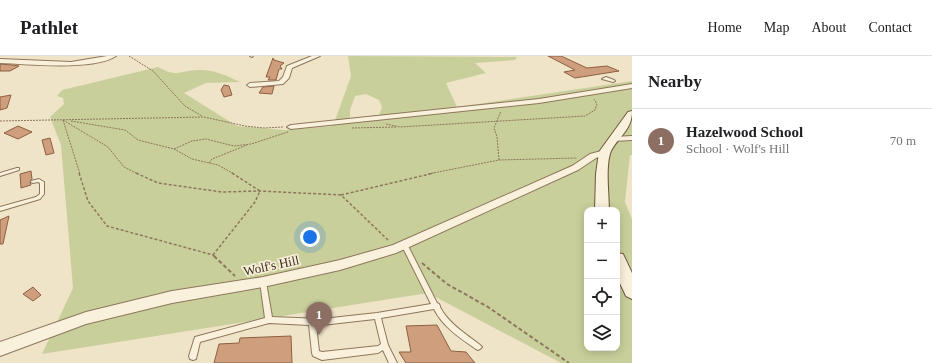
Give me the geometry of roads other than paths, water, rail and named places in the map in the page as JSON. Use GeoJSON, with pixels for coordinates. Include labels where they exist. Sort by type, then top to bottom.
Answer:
{"type":"FeatureCollection","features":[{"type":"Feature","properties":{"kind":"street"},"geometry":{"type":"LineString","coordinates":[[0,61],[8,56]]}},
{"type":"Feature","properties":{"kind":"street"},"geometry":{"type":"LineString","coordinates":[[0,61],[71,64],[89,62],[113,56]]}},
{"type":"Feature","properties":{"kind":"street"},"geometry":{"type":"LineString","coordinates":[[250,85],[280,85],[286,78],[289,67],[317,56]]}},
{"type":"Feature","properties":{"kind":"street"},"geometry":{"type":"LineString","coordinates":[[291,127],[506,105],[632,86]]}},
{"type":"Feature","properties":{"kind":"street"},"geometry":{"type":"LineString","coordinates":[[602,207],[602,174],[599,154],[614,139],[632,114]]}},
{"type":"Feature","properties":{"kind":"street"},"geometry":{"type":"LineString","coordinates":[[614,139],[632,138]]}},
{"type":"Feature","properties":{"kind":"street","name":"Wolf's Hill"},"geometry":{"type":"LineString","coordinates":[[0,349],[86,318],[172,296],[263,282],[340,265],[401,247],[575,168],[599,154]]}},
{"type":"Feature","properties":{"kind":"street"},"geometry":{"type":"LineString","coordinates":[[620,265],[632,291]]}},
{"type":"Feature","properties":{"kind":"lane"},"geometry":{"type":"LineString","coordinates":[[0,175],[17,169]]}},
{"type":"Feature","properties":{"kind":"lane"},"geometry":{"type":"LineString","coordinates":[[0,210],[38,198],[42,194],[42,182],[39,180],[33,182]]}},
{"type":"Feature","properties":{"kind":"lane"},"geometry":{"type":"LineString","coordinates":[[401,247],[437,306],[440,315],[453,328],[478,347]]}},
{"type":"Feature","properties":{"kind":"lane"},"geometry":{"type":"LineString","coordinates":[[263,282],[269,320]]}},
{"type":"Feature","properties":{"kind":"lane"},"geometry":{"type":"LineString","coordinates":[[193,356],[196,339],[269,320],[312,322],[377,316],[437,306]]}},
{"type":"Feature","properties":{"kind":"lane"},"geometry":{"type":"LineString","coordinates":[[377,316],[385,346],[393,363]]}},
{"type":"Feature","properties":{"kind":"lane"},"geometry":{"type":"LineString","coordinates":[[312,322],[316,353],[322,356],[378,349],[385,346]]}},
{"type":"Feature","properties":{"kind":"place","name":"Hazelwood School"},"geometry":{"type":"Point","coordinates":[319,335]}}]}
